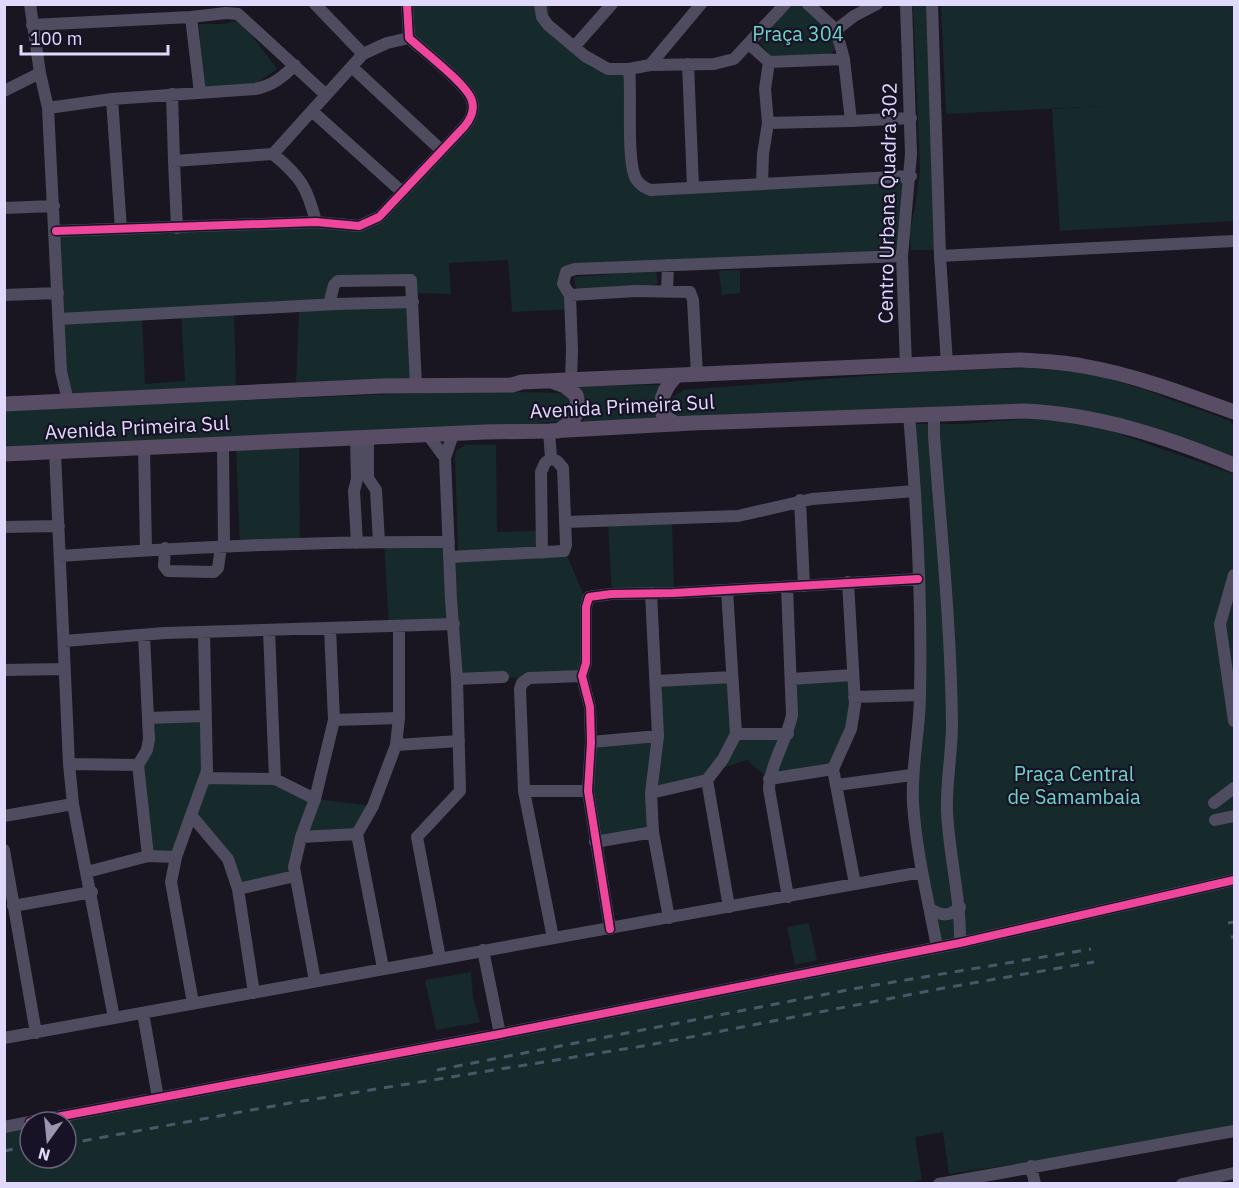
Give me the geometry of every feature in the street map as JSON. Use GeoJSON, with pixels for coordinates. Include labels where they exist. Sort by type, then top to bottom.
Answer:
{"type":"FeatureCollection","features":[{"type":"Feature","properties":{"kind":"main road","name":"Avenida Primeira Sul"},"geometry":{"type":"LineString","coordinates":[[4,404],[416,386],[512,385],[522,382],[1018,360],[1082,365],[1148,382],[1234,412]]}},
{"type":"Feature","properties":{"kind":"main road"},"geometry":{"type":"LineString","coordinates":[[675,376],[664,391],[661,404],[665,414],[673,423],[678,424]]}},
{"type":"Feature","properties":{"kind":"main road"},"geometry":{"type":"LineString","coordinates":[[554,382],[565,386],[576,395],[579,409],[572,421],[554,431]]}},
{"type":"Feature","properties":{"kind":"main road","name":"Avenida Primeira Sul"},"geometry":{"type":"LineString","coordinates":[[4,454],[1024,411],[1090,418],[1143,432],[1231,461]]}},
{"type":"Feature","properties":{"kind":"street"},"geometry":{"type":"LineString","coordinates":[[30,4],[40,73],[48,108],[63,401]]}},
{"type":"Feature","properties":{"kind":"street"},"geometry":{"type":"LineString","coordinates":[[32,25],[191,17],[248,4]]}},
{"type":"Feature","properties":{"kind":"street"},"geometry":{"type":"LineString","coordinates":[[56,231],[316,222],[359,226],[379,217],[470,119],[472,101],[461,86],[409,38],[407,4]]}},
{"type":"Feature","properties":{"kind":"street"},"geometry":{"type":"LineString","coordinates":[[540,4],[542,17],[548,25],[597,64],[608,69],[629,69],[650,64],[714,64],[734,59],[784,4]]}},
{"type":"Feature","properties":{"kind":"street"},"geometry":{"type":"LineString","coordinates":[[574,47],[612,4]]}},
{"type":"Feature","properties":{"kind":"street"},"geometry":{"type":"LineString","coordinates":[[650,64],[701,4]]}},
{"type":"Feature","properties":{"kind":"street"},"geometry":{"type":"LineString","coordinates":[[808,4],[836,30],[844,59],[851,121]]}},
{"type":"Feature","properties":{"kind":"street"},"geometry":{"type":"LineString","coordinates":[[836,30],[854,16],[876,4]]}},
{"type":"Feature","properties":{"kind":"street","name":"Centro Urbana Quadra 302"},"geometry":{"type":"LineString","coordinates":[[906,4],[911,118],[911,176],[902,256],[906,366]]}},
{"type":"Feature","properties":{"kind":"street"},"geometry":{"type":"LineString","coordinates":[[932,4],[940,256],[947,364]]}},
{"type":"Feature","properties":{"kind":"street"},"geometry":{"type":"LineString","coordinates":[[320,6],[363,54]]}},
{"type":"Feature","properties":{"kind":"street"},"geometry":{"type":"LineString","coordinates":[[227,10],[295,65],[326,94]]}},
{"type":"Feature","properties":{"kind":"street"},"geometry":{"type":"LineString","coordinates":[[191,17],[200,93]]}},
{"type":"Feature","properties":{"kind":"street"},"geometry":{"type":"LineString","coordinates":[[174,162],[273,154],[363,54],[409,38]]}},
{"type":"Feature","properties":{"kind":"street"},"geometry":{"type":"LineString","coordinates":[[749,44],[769,62],[844,59]]}},
{"type":"Feature","properties":{"kind":"street"},"geometry":{"type":"LineString","coordinates":[[762,184],[763,154],[768,123],[765,89],[769,62]]}},
{"type":"Feature","properties":{"kind":"street"},"geometry":{"type":"LineString","coordinates":[[688,64],[693,188]]}},
{"type":"Feature","properties":{"kind":"street"},"geometry":{"type":"LineString","coordinates":[[48,108],[112,99],[264,87],[282,77],[295,65]]}},
{"type":"Feature","properties":{"kind":"street"},"geometry":{"type":"LineString","coordinates":[[352,67],[441,150]]}},
{"type":"Feature","properties":{"kind":"street"},"geometry":{"type":"LineString","coordinates":[[629,69],[632,162],[636,179],[641,185],[651,190],[911,176]]}},
{"type":"Feature","properties":{"kind":"street"},"geometry":{"type":"LineString","coordinates":[[4,91],[40,73]]}},
{"type":"Feature","properties":{"kind":"street"},"geometry":{"type":"LineString","coordinates":[[172,94],[177,228]]}},
{"type":"Feature","properties":{"kind":"street"},"geometry":{"type":"LineString","coordinates":[[112,99],[121,230]]}},
{"type":"Feature","properties":{"kind":"street"},"geometry":{"type":"LineString","coordinates":[[312,111],[402,192]]}},
{"type":"Feature","properties":{"kind":"street"},"geometry":{"type":"LineString","coordinates":[[768,123],[911,118]]}},
{"type":"Feature","properties":{"kind":"street"},"geometry":{"type":"LineString","coordinates":[[273,154],[293,171],[304,187],[309,196],[316,222]]}},
{"type":"Feature","properties":{"kind":"street"},"geometry":{"type":"LineString","coordinates":[[4,208],[54,206]]}},
{"type":"Feature","properties":{"kind":"street"},"geometry":{"type":"LineString","coordinates":[[940,256],[1234,241]]}},
{"type":"Feature","properties":{"kind":"street"},"geometry":{"type":"LineString","coordinates":[[571,380],[570,294],[563,284],[564,274],[568,271],[902,256]]}},
{"type":"Feature","properties":{"kind":"street"},"geometry":{"type":"LineString","coordinates":[[667,291],[668,265]]}},
{"type":"Feature","properties":{"kind":"street"},"geometry":{"type":"LineString","coordinates":[[329,304],[335,282],[347,279],[411,279],[416,386]]}},
{"type":"Feature","properties":{"kind":"street"},"geometry":{"type":"LineString","coordinates":[[570,294],[687,291],[693,296],[697,375]]}},
{"type":"Feature","properties":{"kind":"street"},"geometry":{"type":"LineString","coordinates":[[4,295],[58,293]]}},
{"type":"Feature","properties":{"kind":"street"},"geometry":{"type":"LineString","coordinates":[[59,318],[413,302]]}},
{"type":"Feature","properties":{"kind":"street"},"geometry":{"type":"LineString","coordinates":[[934,414],[952,724],[947,787],[948,822],[960,907],[960,943]]}},
{"type":"Feature","properties":{"kind":"street"},"geometry":{"type":"LineString","coordinates":[[909,415],[915,491],[920,695],[912,775],[915,827],[937,947]]}},
{"type":"Feature","properties":{"kind":"street"},"geometry":{"type":"LineString","coordinates":[[542,553],[541,472],[545,463],[551,458],[554,431]]}},
{"type":"Feature","properties":{"kind":"street"},"geometry":{"type":"LineString","coordinates":[[440,958],[417,837],[460,790],[457,679],[445,458],[453,434]]}},
{"type":"Feature","properties":{"kind":"street"},"geometry":{"type":"LineString","coordinates":[[428,435],[445,458]]}},
{"type":"Feature","properties":{"kind":"street"},"geometry":{"type":"LineString","coordinates":[[357,543],[354,491],[363,479],[362,438]]}},
{"type":"Feature","properties":{"kind":"street"},"geometry":{"type":"LineString","coordinates":[[165,548],[164,566],[168,571],[214,572],[218,568],[222,547],[223,444]]}},
{"type":"Feature","properties":{"kind":"street"},"geometry":{"type":"LineString","coordinates":[[144,448],[146,550]]}},
{"type":"Feature","properties":{"kind":"street"},"geometry":{"type":"LineString","coordinates":[[55,452],[69,764],[74,804],[114,1018]]}},
{"type":"Feature","properties":{"kind":"street"},"geometry":{"type":"LineString","coordinates":[[449,557],[564,551],[566,522],[563,468],[551,458]]}},
{"type":"Feature","properties":{"kind":"street"},"geometry":{"type":"LineString","coordinates":[[363,479],[376,490],[378,542]]}},
{"type":"Feature","properties":{"kind":"street"},"geometry":{"type":"LineString","coordinates":[[566,522],[738,516],[769,510],[800,500],[915,491]]}},
{"type":"Feature","properties":{"kind":"street"},"geometry":{"type":"LineString","coordinates":[[800,500],[804,585]]}},
{"type":"Feature","properties":{"kind":"street"},"geometry":{"type":"LineString","coordinates":[[4,526],[59,526]]}},
{"type":"Feature","properties":{"kind":"street"},"geometry":{"type":"LineString","coordinates":[[60,556],[165,548],[448,542]]}},
{"type":"Feature","properties":{"kind":"street"},"geometry":{"type":"LineString","coordinates":[[1234,575],[1220,624],[1234,721]]}},
{"type":"Feature","properties":{"kind":"street"},"geometry":{"type":"LineString","coordinates":[[610,929],[588,791],[591,742],[590,707],[582,676],[586,663],[586,607],[589,597],[918,579]]}},
{"type":"Feature","properties":{"kind":"street"},"geometry":{"type":"LineString","coordinates":[[848,582],[854,697],[851,729],[833,770],[855,884]]}},
{"type":"Feature","properties":{"kind":"street"},"geometry":{"type":"LineString","coordinates":[[787,587],[792,715],[788,734],[769,779],[770,799],[788,897]]}},
{"type":"Feature","properties":{"kind":"street"},"geometry":{"type":"LineString","coordinates":[[651,793],[707,780],[723,759],[736,734],[727,590]]}},
{"type":"Feature","properties":{"kind":"street"},"geometry":{"type":"LineString","coordinates":[[651,593],[658,736],[651,793],[652,832],[669,918]]}},
{"type":"Feature","properties":{"kind":"street"},"geometry":{"type":"LineString","coordinates":[[64,641],[204,632],[454,624]]}},
{"type":"Feature","properties":{"kind":"street"},"geometry":{"type":"LineString","coordinates":[[383,969],[357,834],[373,806],[396,745],[399,718],[399,626]]}},
{"type":"Feature","properties":{"kind":"street"},"geometry":{"type":"LineString","coordinates":[[315,981],[295,876],[294,858],[315,799],[334,720],[330,628]]}},
{"type":"Feature","properties":{"kind":"street"},"geometry":{"type":"LineString","coordinates":[[269,630],[275,779]]}},
{"type":"Feature","properties":{"kind":"street"},"geometry":{"type":"LineString","coordinates":[[193,1003],[171,894],[171,882],[176,857],[206,778],[204,632]]}},
{"type":"Feature","properties":{"kind":"street"},"geometry":{"type":"LineString","coordinates":[[144,635],[148,744],[138,765],[148,856]]}},
{"type":"Feature","properties":{"kind":"street"},"geometry":{"type":"LineString","coordinates":[[4,670],[65,669]]}},
{"type":"Feature","properties":{"kind":"street"},"geometry":{"type":"LineString","coordinates":[[791,679],[853,675]]}},
{"type":"Feature","properties":{"kind":"street"},"geometry":{"type":"LineString","coordinates":[[553,938],[524,791],[520,689],[522,683],[529,678],[582,676]]}},
{"type":"Feature","properties":{"kind":"street"},"geometry":{"type":"LineString","coordinates":[[457,679],[503,677]]}},
{"type":"Feature","properties":{"kind":"street"},"geometry":{"type":"LineString","coordinates":[[657,681],[732,677]]}},
{"type":"Feature","properties":{"kind":"street"},"geometry":{"type":"LineString","coordinates":[[854,697],[920,695]]}},
{"type":"Feature","properties":{"kind":"street"},"geometry":{"type":"LineString","coordinates":[[148,718],[206,716]]}},
{"type":"Feature","properties":{"kind":"street"},"geometry":{"type":"LineString","coordinates":[[334,720],[399,718]]}},
{"type":"Feature","properties":{"kind":"street"},"geometry":{"type":"LineString","coordinates":[[736,734],[788,734]]}},
{"type":"Feature","properties":{"kind":"street"},"geometry":{"type":"LineString","coordinates":[[591,742],[658,736]]}},
{"type":"Feature","properties":{"kind":"street"},"geometry":{"type":"LineString","coordinates":[[396,745],[459,741]]}},
{"type":"Feature","properties":{"kind":"street"},"geometry":{"type":"LineString","coordinates":[[69,764],[138,765]]}},
{"type":"Feature","properties":{"kind":"street"},"geometry":{"type":"LineString","coordinates":[[769,779],[833,770]]}},
{"type":"Feature","properties":{"kind":"street"},"geometry":{"type":"LineString","coordinates":[[837,785],[912,775]]}},
{"type":"Feature","properties":{"kind":"street"},"geometry":{"type":"LineString","coordinates":[[206,778],[275,779],[315,799]]}},
{"type":"Feature","properties":{"kind":"street"},"geometry":{"type":"LineString","coordinates":[[707,780],[729,907]]}},
{"type":"Feature","properties":{"kind":"street"},"geometry":{"type":"LineString","coordinates":[[1214,803],[1234,788]]}},
{"type":"Feature","properties":{"kind":"street"},"geometry":{"type":"LineString","coordinates":[[524,791],[588,791]]}},
{"type":"Feature","properties":{"kind":"street"},"geometry":{"type":"LineString","coordinates":[[4,816],[74,804]]}},
{"type":"Feature","properties":{"kind":"street"},"geometry":{"type":"LineString","coordinates":[[191,815],[228,859],[238,889],[254,993]]}},
{"type":"Feature","properties":{"kind":"street"},"geometry":{"type":"LineString","coordinates":[[1215,820],[1234,816]]}},
{"type":"Feature","properties":{"kind":"street"},"geometry":{"type":"LineString","coordinates":[[595,842],[652,832]]}},
{"type":"Feature","properties":{"kind":"street"},"geometry":{"type":"LineString","coordinates":[[301,837],[357,834]]}},
{"type":"Feature","properties":{"kind":"street"},"geometry":{"type":"LineString","coordinates":[[4,850],[6,877],[36,1032]]}},
{"type":"Feature","properties":{"kind":"street"},"geometry":{"type":"LineString","coordinates":[[87,872],[148,856],[176,857]]}},
{"type":"Feature","properties":{"kind":"street"},"geometry":{"type":"LineString","coordinates":[[4,1038],[922,872]]}},
{"type":"Feature","properties":{"kind":"street"},"geometry":{"type":"LineString","coordinates":[[238,889],[295,876]]}},
{"type":"Feature","properties":{"kind":"street"},"geometry":{"type":"LineString","coordinates":[[78,1113],[500,1034],[960,943],[1234,880]]}},
{"type":"Feature","properties":{"kind":"street"},"geometry":{"type":"LineString","coordinates":[[13,906],[92,892]]}},
{"type":"Feature","properties":{"kind":"street"},"geometry":{"type":"LineString","coordinates":[[930,909],[940,915],[946,915],[960,907]]}},
{"type":"Feature","properties":{"kind":"street"},"geometry":{"type":"LineString","coordinates":[[483,950],[500,1034]]}},
{"type":"Feature","properties":{"kind":"street"},"geometry":{"type":"LineString","coordinates":[[143,1013],[158,1098]]}},
{"type":"Feature","properties":{"kind":"street"},"geometry":{"type":"LineString","coordinates":[[939,1184],[1234,1131]]}},
{"type":"Feature","properties":{"kind":"street"},"geometry":{"type":"LineString","coordinates":[[1031,1166],[1035,1184]]}},
{"type":"Feature","properties":{"kind":"street"},"geometry":{"type":"LineString","coordinates":[[1182,1184],[1234,1173]]}},
{"type":"Feature","properties":{"kind":"green space","name":"Praça 304"},"geometry":{"type":"Polygon","coordinates":[[[801,4],[837,38],[838,43],[831,55],[772,58],[760,42],[790,5],[801,4]]]}},
{"type":"Feature","properties":{"kind":"green space"},"geometry":{"type":"Polygon","coordinates":[[[407,5],[550,5],[548,25],[585,56],[590,67],[608,74],[629,69],[631,142],[641,185],[911,176],[905,256],[569,273],[571,309],[512,312],[508,260],[449,263],[451,294],[412,293],[410,282],[336,284],[336,304],[234,312],[236,388],[61,402],[57,233],[359,226],[379,217],[464,127],[472,101],[409,38],[407,5]],[[181,313],[142,315],[145,384],[185,381],[181,313]]]}},
{"type":"Feature","properties":{"kind":"green space"},"geometry":{"type":"Polygon","coordinates":[[[913,5],[926,5],[935,250],[911,250],[910,231],[920,169],[913,5]]]}},
{"type":"Feature","properties":{"kind":"green space"},"geometry":{"type":"Polygon","coordinates":[[[941,5],[1234,5],[1234,221],[1060,231],[1052,109],[1104,106],[946,114],[941,5]]]}},
{"type":"Feature","properties":{"kind":"green space"},"geometry":{"type":"Polygon","coordinates":[[[240,20],[277,69],[253,86],[203,88],[199,24],[223,24],[240,20]]]}},
{"type":"Feature","properties":{"kind":"green space"},"geometry":{"type":"Polygon","coordinates":[[[740,270],[740,293],[722,295],[719,271],[740,270]]]}},
{"type":"Feature","properties":{"kind":"green space"},"geometry":{"type":"Polygon","coordinates":[[[656,271],[658,283],[652,286],[576,290],[574,277],[656,271]]]}},
{"type":"Feature","properties":{"kind":"green space"},"geometry":{"type":"Polygon","coordinates":[[[411,302],[413,380],[296,385],[299,311],[411,302]]]}},
{"type":"Feature","properties":{"kind":"green space"},"geometry":{"type":"Polygon","coordinates":[[[1026,368],[1088,373],[1143,389],[1230,421],[1234,426],[1234,456],[1082,413],[676,418],[668,407],[671,398],[684,390],[904,373],[1026,368]]]}},
{"type":"Feature","properties":{"kind":"green space"},"geometry":{"type":"Polygon","coordinates":[[[661,385],[666,421],[580,426],[586,414],[587,405],[574,386],[661,385]]]}},
{"type":"Feature","properties":{"kind":"green space"},"geometry":{"type":"Polygon","coordinates":[[[468,391],[562,393],[569,395],[575,404],[563,421],[463,429],[5,450],[4,410],[468,391]]]}},
{"type":"Feature","properties":{"kind":"green space","name":"Praça Central de Samambaia"},"geometry":{"type":"Polygon","coordinates":[[[1023,419],[1082,421],[1234,474],[1234,1131],[949,1174],[943,1132],[915,1137],[922,1180],[904,1184],[5,1184],[4,1127],[18,1124],[18,1170],[78,1170],[78,1113],[937,947],[915,827],[917,740],[913,424],[964,424],[1023,419]]]}},
{"type":"Feature","properties":{"kind":"green space"},"geometry":{"type":"Polygon","coordinates":[[[465,445],[496,445],[497,532],[539,531],[540,551],[461,553],[458,550],[455,458],[456,451],[465,445]]]}},
{"type":"Feature","properties":{"kind":"green space"},"geometry":{"type":"Polygon","coordinates":[[[299,446],[300,544],[240,546],[236,449],[299,446]]]}},
{"type":"Feature","properties":{"kind":"green space"},"geometry":{"type":"Polygon","coordinates":[[[672,520],[674,593],[612,593],[608,523],[672,520]]]}},
{"type":"Feature","properties":{"kind":"green space"},"geometry":{"type":"Polygon","coordinates":[[[384,542],[449,542],[449,557],[565,551],[584,596],[582,676],[457,679],[454,624],[389,626],[384,542]]]}},
{"type":"Feature","properties":{"kind":"green space"},"geometry":{"type":"Polygon","coordinates":[[[853,675],[855,704],[833,769],[769,779],[747,760],[726,767],[707,780],[651,793],[653,832],[595,842],[591,742],[658,736],[657,681],[732,677],[736,734],[788,735],[791,679],[853,675]]]}},
{"type":"Feature","properties":{"kind":"green space"},"geometry":{"type":"Polygon","coordinates":[[[206,716],[206,778],[275,779],[315,799],[373,806],[357,834],[301,837],[295,876],[238,889],[228,859],[191,815],[176,857],[148,856],[142,760],[148,718],[206,716]]]}},
{"type":"Feature","properties":{"kind":"green space"},"geometry":{"type":"Polygon","coordinates":[[[809,923],[817,960],[795,965],[787,927],[809,923]]]}},
{"type":"Feature","properties":{"kind":"green space"},"geometry":{"type":"Polygon","coordinates":[[[471,972],[473,998],[480,1022],[436,1030],[425,980],[471,972]]]}},
{"type":"Feature","properties":{"kind":"railway"},"geometry":{"type":"LineString","coordinates":[[1228,923],[1234,922]]}},
{"type":"Feature","properties":{"kind":"railway"},"geometry":{"type":"LineString","coordinates":[[437,1070],[858,988],[1091,949]]}},
{"type":"Feature","properties":{"kind":"railway"},"geometry":{"type":"LineString","coordinates":[[78,1142],[290,1103],[649,1045],[944,988],[1094,962]]}},
{"type":"Feature","properties":{"kind":"railway"},"geometry":{"type":"LineString","coordinates":[[4,1151],[18,1148]]}},
{"type":"Feature","properties":{"kind":"cycle path"},"geometry":{"type":"LineString","coordinates":[[56,231],[316,222],[359,226],[379,217],[464,127],[473,108],[469,94],[462,86],[409,38],[407,4]]}},
{"type":"Feature","properties":{"kind":"cycle path"},"geometry":{"type":"LineString","coordinates":[[610,929],[588,791],[591,742],[590,707],[582,676],[586,663],[586,607],[589,597],[918,579]]}},
{"type":"Feature","properties":{"kind":"cycle path"},"geometry":{"type":"LineString","coordinates":[[78,1113],[500,1034],[960,943],[1234,880]]}}]}
